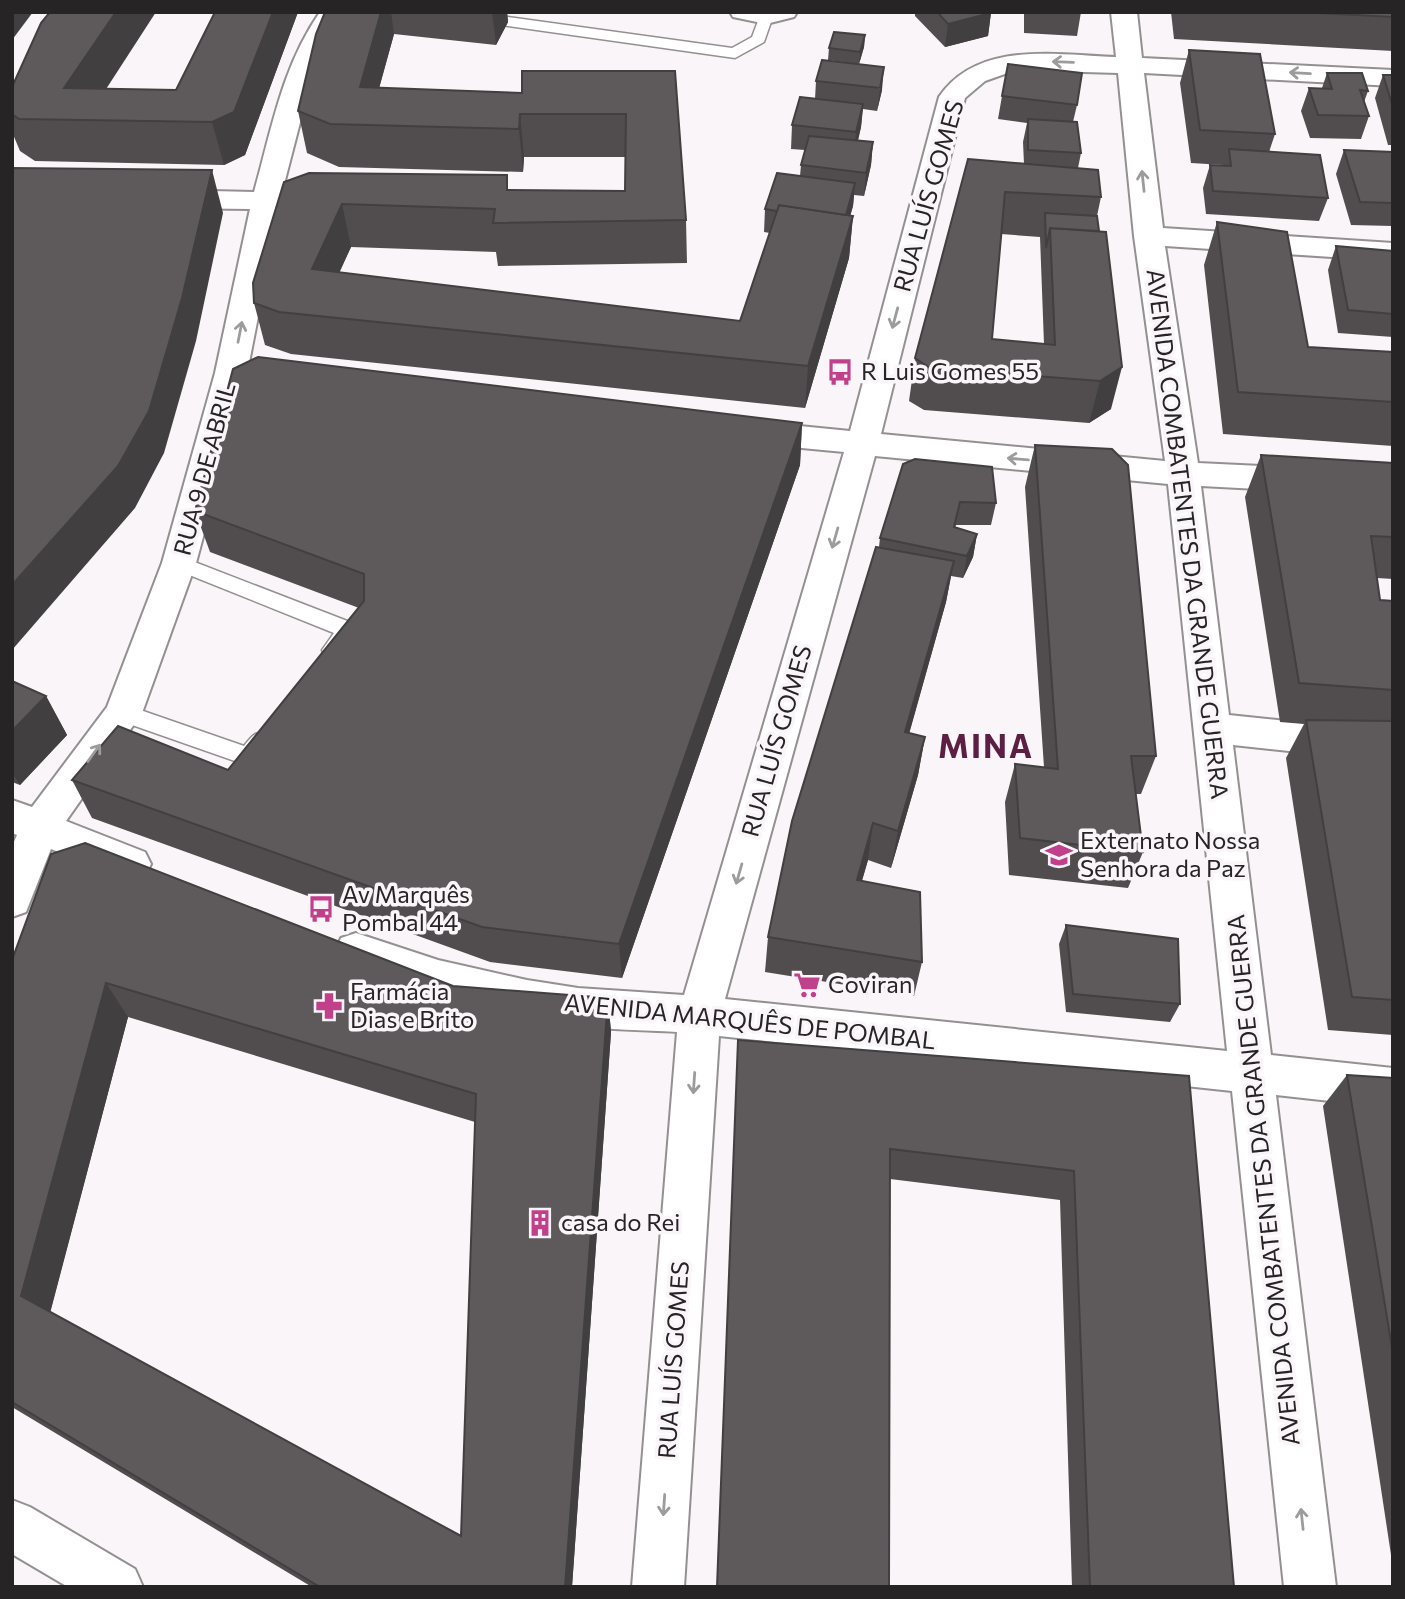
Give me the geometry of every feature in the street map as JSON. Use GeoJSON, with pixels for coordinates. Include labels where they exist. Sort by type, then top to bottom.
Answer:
{"type":"FeatureCollection","features":[{"type":"Feature","properties":{"kind":"street","name":"RUA 9 DE ABRIL"},"geometry":{"type":"LineString","coordinates":[[12,900],[26,822],[123,713],[179,562],[245,375],[266,201],[298,80],[313,41],[333,12]]}},
{"type":"Feature","properties":{"kind":"street","name":"AVENIDA COMBATENTES DA GRANDE GUERRA"},"geometry":{"type":"LineString","coordinates":[[1124,12],[1149,236],[1183,474],[1213,728],[1310,1587]]}},
{"type":"Feature","properties":{"kind":"street","name":"RUA LUÍS GOMES"},"geometry":{"type":"LineString","coordinates":[[658,1587],[699,1015],[862,445],[952,97],[976,75],[1013,62],[1393,78]]}},
{"type":"Feature","properties":{"kind":"street"},"geometry":{"type":"LineString","coordinates":[[146,198],[321,201]]}},
{"type":"Feature","properties":{"kind":"street"},"geometry":{"type":"LineString","coordinates":[[1149,236],[1393,252]]}},
{"type":"Feature","properties":{"kind":"street"},"geometry":{"type":"LineString","coordinates":[[725,429],[862,445],[1183,474],[1393,484]]}},
{"type":"Feature","properties":{"kind":"street"},"geometry":{"type":"LineString","coordinates":[[1213,728],[1393,747]]}},
{"type":"Feature","properties":{"kind":"street"},"geometry":{"type":"LineString","coordinates":[[26,822],[166,878]]}},
{"type":"Feature","properties":{"kind":"street","name":"AVENIDA MARQUÊS DE POMBAL"},"geometry":{"type":"LineString","coordinates":[[319,938],[438,978],[527,999],[578,1007],[699,1015],[1393,1088]]}},
{"type":"Feature","properties":{"kind":"street"},"geometry":{"type":"LineString","coordinates":[[12,1525],[117,1587]]}},
{"type":"Feature","properties":{"kind":"lane"},"geometry":{"type":"LineString","coordinates":[[439,12],[735,54],[759,39],[764,13]]}},
{"type":"Feature","properties":{"kind":"lane"},"geometry":{"type":"LineString","coordinates":[[179,562],[348,630],[324,662]]}},
{"type":"Feature","properties":{"kind":"lane"},"geometry":{"type":"LineString","coordinates":[[123,713],[249,757],[274,725]]}},
{"type":"Feature","properties":{"kind":"building"},"geometry":{"type":"Polygon","coordinates":[[[50,12],[116,12],[64,88],[176,90],[215,12],[273,12],[234,112],[212,122],[19,119],[12,114],[12,87],[41,23],[50,12]]]}},
{"type":"Feature","properties":{"kind":"building"},"geometry":{"type":"Polygon","coordinates":[[[325,12],[381,12],[360,87],[522,93],[522,71],[675,71],[686,220],[493,223],[495,209],[342,204],[312,269],[740,321],[779,205],[853,216],[808,366],[279,312],[254,303],[253,283],[284,182],[309,173],[507,175],[507,190],[625,191],[626,114],[520,114],[519,129],[330,124],[298,111],[316,34],[325,12]]]}},
{"type":"Feature","properties":{"kind":"building"},"geometry":{"type":"Polygon","coordinates":[[[937,12],[991,12],[991,13],[948,24],[937,12]]]}},
{"type":"Feature","properties":{"kind":"building"},"geometry":{"type":"Polygon","coordinates":[[[1299,12],[1393,12],[1393,17],[1299,12]]]}},
{"type":"Feature","properties":{"kind":"building"},"geometry":{"type":"Polygon","coordinates":[[[834,32],[865,35],[860,52],[829,48],[834,32]]]}},
{"type":"Feature","properties":{"kind":"building"},"geometry":{"type":"Polygon","coordinates":[[[1189,50],[1260,54],[1275,134],[1200,130],[1189,50]]]}},
{"type":"Feature","properties":{"kind":"building"},"geometry":{"type":"Polygon","coordinates":[[[822,60],[884,67],[880,88],[816,81],[822,60]]]}},
{"type":"Feature","properties":{"kind":"building"},"geometry":{"type":"Polygon","coordinates":[[[1008,64],[1082,73],[1077,105],[1002,96],[1008,64]]]}},
{"type":"Feature","properties":{"kind":"building"},"geometry":{"type":"Polygon","coordinates":[[[1327,73],[1362,73],[1368,91],[1360,90],[1369,116],[1318,115],[1309,88],[1332,89],[1327,73]]]}},
{"type":"Feature","properties":{"kind":"building"},"geometry":{"type":"Polygon","coordinates":[[[1383,75],[1393,75],[1393,107],[1383,75]]]}},
{"type":"Feature","properties":{"kind":"building"},"geometry":{"type":"Polygon","coordinates":[[[800,97],[863,104],[856,132],[792,125],[800,97]]]}},
{"type":"Feature","properties":{"kind":"building"},"geometry":{"type":"Polygon","coordinates":[[[1028,119],[1077,122],[1081,153],[1028,150],[1028,119]]]}},
{"type":"Feature","properties":{"kind":"building"},"geometry":{"type":"Polygon","coordinates":[[[809,136],[873,142],[866,173],[801,165],[809,136]]]}},
{"type":"Feature","properties":{"kind":"building"},"geometry":{"type":"Polygon","coordinates":[[[1229,149],[1320,155],[1328,198],[1213,191],[1210,165],[1231,166],[1229,149]]]}},
{"type":"Feature","properties":{"kind":"building"},"geometry":{"type":"Polygon","coordinates":[[[1344,150],[1393,152],[1393,203],[1360,202],[1344,150]]]}},
{"type":"Feature","properties":{"kind":"building"},"geometry":{"type":"Polygon","coordinates":[[[968,159],[1098,170],[1101,197],[1005,192],[992,339],[1055,345],[1050,228],[1106,232],[1122,367],[1100,381],[930,368],[915,358],[968,159]]]}},
{"type":"Feature","properties":{"kind":"building"},"geometry":{"type":"Polygon","coordinates":[[[12,168],[212,170],[182,298],[149,411],[118,466],[12,585],[12,168]]]}},
{"type":"Feature","properties":{"kind":"building"},"geometry":{"type":"Polygon","coordinates":[[[777,173],[855,183],[846,215],[779,205],[777,211],[765,209],[777,173]]]}},
{"type":"Feature","properties":{"kind":"building"},"geometry":{"type":"Polygon","coordinates":[[[1045,213],[1097,216],[1099,231],[1050,228],[1046,248],[1045,213]]]}},
{"type":"Feature","properties":{"kind":"building"},"geometry":{"type":"Polygon","coordinates":[[[1217,222],[1287,232],[1308,347],[1393,352],[1393,402],[1238,392],[1217,222]]]}},
{"type":"Feature","properties":{"kind":"building"},"geometry":{"type":"Polygon","coordinates":[[[1336,246],[1393,251],[1393,314],[1348,310],[1336,246]]]}},
{"type":"Feature","properties":{"kind":"building"},"geometry":{"type":"Polygon","coordinates":[[[258,357],[802,423],[619,944],[482,927],[72,780],[118,726],[228,770],[364,601],[364,574],[195,511],[233,369],[258,357]]]}},
{"type":"Feature","properties":{"kind":"building"},"geometry":{"type":"Polygon","coordinates":[[[1035,445],[1112,449],[1128,465],[1156,756],[1131,756],[1143,852],[1020,838],[1015,764],[1058,769],[1035,445]]]}},
{"type":"Feature","properties":{"kind":"building"},"geometry":{"type":"Polygon","coordinates":[[[1261,455],[1393,463],[1393,537],[1371,536],[1380,600],[1393,601],[1393,690],[1299,683],[1261,455]]]}},
{"type":"Feature","properties":{"kind":"building"},"geometry":{"type":"Polygon","coordinates":[[[915,459],[992,467],[996,503],[960,502],[954,527],[977,534],[967,556],[880,538],[903,464],[915,459]]]}},
{"type":"Feature","properties":{"kind":"building"},"geometry":{"type":"Polygon","coordinates":[[[876,547],[954,561],[905,732],[925,737],[898,831],[873,823],[857,880],[920,892],[922,962],[768,937],[792,821],[876,547]]]}},
{"type":"Feature","properties":{"kind":"building"},"geometry":{"type":"Polygon","coordinates":[[[12,681],[46,696],[12,731],[12,681]]]}},
{"type":"Feature","properties":{"kind":"building"},"geometry":{"type":"Polygon","coordinates":[[[1306,720],[1393,721],[1393,1000],[1352,997],[1306,720]]]}},
{"type":"Feature","properties":{"kind":"building","name":"casa do Rei"},"geometry":{"type":"Polygon","coordinates":[[[85,843],[453,986],[608,998],[565,1587],[320,1587],[12,1402],[12,960],[51,854],[85,843]],[[106,983],[21,1296],[461,1536],[476,1094],[106,983]]]}},
{"type":"Feature","properties":{"kind":"building"},"geometry":{"type":"Polygon","coordinates":[[[1066,925],[1178,939],[1180,1004],[1073,994],[1066,925]]]}},
{"type":"Feature","properties":{"kind":"building"},"geometry":{"type":"Polygon","coordinates":[[[738,1040],[1189,1076],[1234,1587],[1090,1587],[1074,1171],[890,1149],[889,1587],[717,1587],[738,1040]]]}},
{"type":"Feature","properties":{"kind":"building"},"geometry":{"type":"Polygon","coordinates":[[[1347,1075],[1393,1078],[1393,1354],[1347,1075]]]}},
{"type":"Feature","properties":{"kind":"place","name":"R Luis Gomes 55"},"geometry":{"type":"Point","coordinates":[840,372]}},
{"type":"Feature","properties":{"kind":"place","name":"Externato Nossa Senhora da Paz"},"geometry":{"type":"Point","coordinates":[1059,855]}},
{"type":"Feature","properties":{"kind":"place","name":"Av Marquês Pombal 44"},"geometry":{"type":"Point","coordinates":[321,909]}},
{"type":"Feature","properties":{"kind":"place","name":"Coviran"},"geometry":{"type":"Point","coordinates":[807,985]}},
{"type":"Feature","properties":{"kind":"place","name":"Farmácia Dias e Brito"},"geometry":{"type":"Point","coordinates":[329,1006]}},
{"type":"Feature","properties":{"kind":"place","name":"casa do Rei"},"geometry":{"type":"Point","coordinates":[540,1223]}},
{"type":"Feature","properties":{"kind":"district","name":"MINA"},"geometry":{"type":"Point","coordinates":[986,747]}}]}
